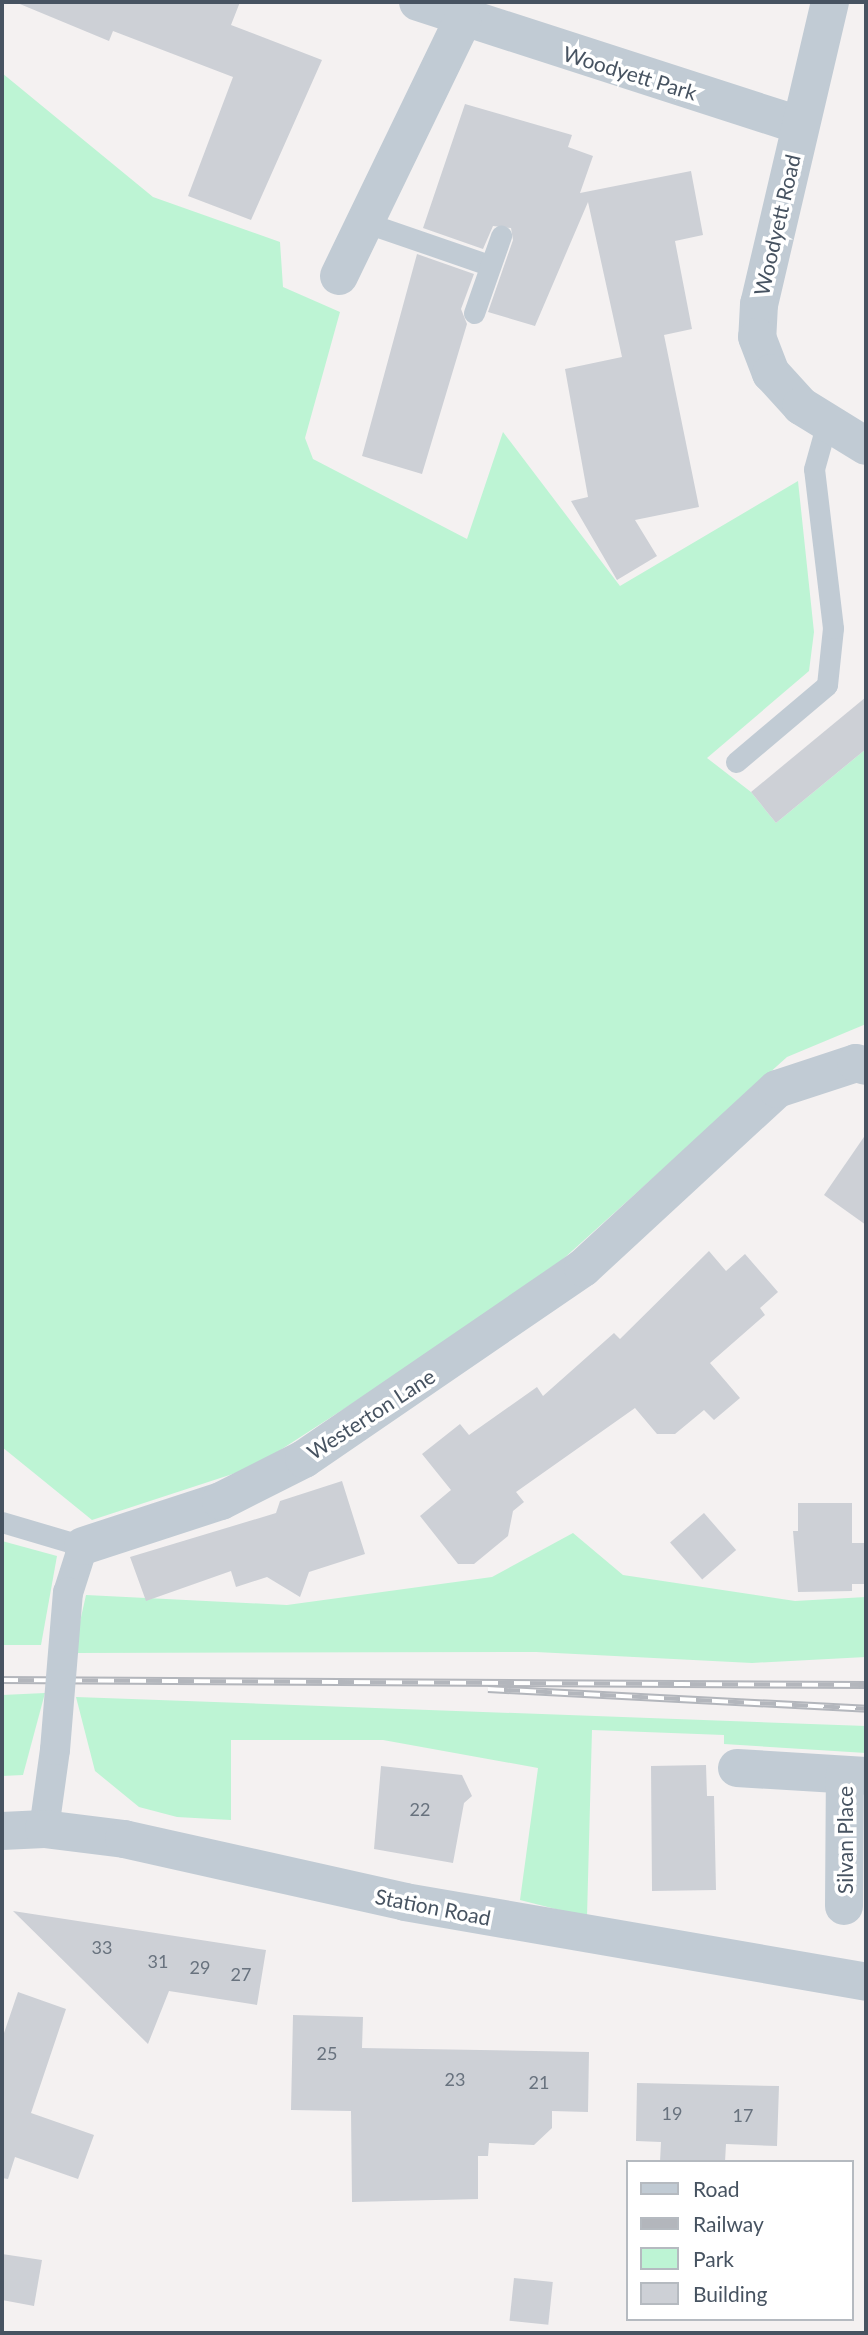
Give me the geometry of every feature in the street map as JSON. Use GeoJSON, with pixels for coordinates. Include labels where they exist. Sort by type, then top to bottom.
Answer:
{"type":"FeatureCollection","features":[{"type":"Feature","properties":{"kind":"street","name":"Woodyett Park"},"geometry":{"type":"LineString","coordinates":[[418,2],[462,21],[799,125]]}},
{"type":"Feature","properties":{"kind":"street","name":"Woodyett Road"},"geometry":{"type":"LineString","coordinates":[[830,2],[758,303],[757,337],[771,373],[826,426],[866,446]]}},
{"type":"Feature","properties":{"kind":"street"},"geometry":{"type":"LineString","coordinates":[[339,276],[462,21]]}},
{"type":"Feature","properties":{"kind":"street","name":"Westerton Lane"},"geometry":{"type":"LineString","coordinates":[[83,1546],[221,1501],[304,1459],[583,1268],[777,1089],[861,1065]]}},
{"type":"Feature","properties":{"kind":"street"},"geometry":{"type":"LineString","coordinates":[[44,1829],[55,1750],[68,1593],[83,1546]]}},
{"type":"Feature","properties":{"kind":"street","name":"Silvan Place"},"geometry":{"type":"LineString","coordinates":[[737,1769],[856,1775],[844,1906]]}},
{"type":"Feature","properties":{"kind":"street","name":"Station Road"},"geometry":{"type":"LineString","coordinates":[[2,1831],[44,1829],[124,1839],[673,1954],[866,1982]]}},
{"type":"Feature","properties":{"kind":"lane"},"geometry":{"type":"LineString","coordinates":[[364,222],[489,265]]}},
{"type":"Feature","properties":{"kind":"lane"},"geometry":{"type":"LineString","coordinates":[[474,313],[500,236]]}},
{"type":"Feature","properties":{"kind":"lane"},"geometry":{"type":"LineString","coordinates":[[736,762],[827,685],[833,628],[814,469],[826,426]]}},
{"type":"Feature","properties":{"kind":"lane"},"geometry":{"type":"LineString","coordinates":[[2,1522],[83,1546]]}},
{"type":"Feature","properties":{"kind":"green space"},"geometry":{"type":"Polygon","coordinates":[[[2,73],[153,197],[280,242],[283,287],[340,312],[305,438],[313,459],[467,539],[503,432],[620,586],[798,481],[814,632],[809,671],[707,758],[751,792],[776,823],[866,749],[866,1024],[787,1057],[531,1288],[254,1467],[92,1520],[2,1447],[2,73]]]}},
{"type":"Feature","properties":{"kind":"green space"},"geometry":{"type":"Polygon","coordinates":[[[573,1533],[623,1575],[795,1601],[866,1597],[866,1657],[752,1663],[536,1652],[73,1653],[86,1595],[287,1605],[492,1577],[573,1533]]]}},
{"type":"Feature","properties":{"kind":"green space"},"geometry":{"type":"Polygon","coordinates":[[[2,1541],[57,1556],[41,1645],[2,1645],[2,1541]]]}},
{"type":"Feature","properties":{"kind":"green space"},"geometry":{"type":"Polygon","coordinates":[[[45,1693],[23,1775],[2,1776],[2,1695],[45,1693]]]}},
{"type":"Feature","properties":{"kind":"green space"},"geometry":{"type":"Polygon","coordinates":[[[76,1697],[866,1726],[866,1753],[724,1744],[724,1735],[592,1730],[587,1917],[520,1900],[538,1768],[383,1740],[231,1740],[231,1820],[177,1817],[139,1807],[95,1771],[76,1697]]]}},
{"type":"Feature","properties":{"kind":"building"},"geometry":{"type":"Polygon","coordinates":[[[15,2],[240,2],[231,25],[322,60],[251,220],[188,196],[233,77],[113,31],[109,41],[15,2]]]}},
{"type":"Feature","properties":{"kind":"building"},"geometry":{"type":"Polygon","coordinates":[[[465,104],[572,135],[568,147],[593,156],[580,193],[691,171],[703,235],[675,241],[692,329],[664,335],[699,507],[635,520],[657,556],[617,580],[571,501],[588,497],[565,369],[622,357],[588,202],[535,326],[488,312],[513,240],[511,228],[493,226],[483,249],[423,228],[465,104]]]}},
{"type":"Feature","properties":{"kind":"building"},"geometry":{"type":"Polygon","coordinates":[[[417,254],[474,274],[461,309],[467,324],[422,474],[362,456],[417,254]]]}},
{"type":"Feature","properties":{"kind":"building"},"geometry":{"type":"Polygon","coordinates":[[[866,697],[866,749],[776,823],[751,792],[866,697]]]}},
{"type":"Feature","properties":{"kind":"building"},"geometry":{"type":"Polygon","coordinates":[[[866,1134],[866,1225],[824,1195],[866,1134]]]}},
{"type":"Feature","properties":{"kind":"building"},"geometry":{"type":"Polygon","coordinates":[[[709,1251],[726,1271],[745,1254],[778,1292],[760,1308],[765,1315],[710,1363],[740,1398],[714,1420],[704,1410],[675,1434],[657,1434],[635,1408],[516,1492],[524,1502],[513,1511],[508,1536],[474,1564],[458,1564],[420,1516],[451,1490],[422,1454],[460,1424],[469,1435],[537,1387],[543,1396],[614,1333],[620,1339],[709,1251]]]}},
{"type":"Feature","properties":{"kind":"building"},"geometry":{"type":"Polygon","coordinates":[[[342,1481],[365,1554],[309,1572],[300,1597],[267,1577],[236,1587],[231,1571],[146,1601],[130,1557],[276,1513],[280,1501],[342,1481]]]}},
{"type":"Feature","properties":{"kind":"building"},"geometry":{"type":"Polygon","coordinates":[[[798,1503],[852,1503],[852,1543],[866,1543],[866,1584],[852,1584],[852,1591],[798,1592],[793,1531],[798,1531],[798,1503]]]}},
{"type":"Feature","properties":{"kind":"building"},"geometry":{"type":"Polygon","coordinates":[[[704,1513],[736,1550],[702,1580],[670,1543],[704,1513]]]}},
{"type":"Feature","properties":{"kind":"building"},"geometry":{"type":"Polygon","coordinates":[[[706,1765],[707,1796],[714,1796],[716,1890],[652,1891],[651,1766],[706,1765]]]}},
{"type":"Feature","properties":{"kind":"building"},"geometry":{"type":"Polygon","coordinates":[[[381,1766],[462,1775],[472,1796],[464,1803],[453,1863],[374,1849],[381,1766]]]}},
{"type":"Feature","properties":{"kind":"building"},"geometry":{"type":"Polygon","coordinates":[[[13,1911],[266,1950],[257,2005],[169,1991],[148,2044],[13,1911]]]}},
{"type":"Feature","properties":{"kind":"building"},"geometry":{"type":"Polygon","coordinates":[[[18,1992],[66,2009],[31,2113],[94,2135],[78,2179],[15,2157],[8,2179],[2,2178],[2,2039],[18,1992]]]}},
{"type":"Feature","properties":{"kind":"building"},"geometry":{"type":"Polygon","coordinates":[[[293,2015],[363,2017],[362,2048],[589,2052],[588,2112],[552,2111],[552,2128],[534,2145],[489,2143],[488,2156],[478,2156],[478,2199],[352,2202],[351,2111],[291,2110],[293,2015]]]}},
{"type":"Feature","properties":{"kind":"building"},"geometry":{"type":"Polygon","coordinates":[[[637,2083],[779,2086],[777,2146],[726,2144],[725,2160],[660,2160],[661,2142],[636,2141],[637,2083]]]}},
{"type":"Feature","properties":{"kind":"building"},"geometry":{"type":"Polygon","coordinates":[[[2,2254],[42,2260],[34,2306],[2,2300],[2,2254]]]}},
{"type":"Feature","properties":{"kind":"building"},"geometry":{"type":"Polygon","coordinates":[[[514,2278],[553,2282],[548,2325],[510,2321],[514,2278]]]}},
{"type":"Feature","properties":{"kind":"railway"},"geometry":{"type":"LineString","coordinates":[[2,1680],[866,1685]]}},
{"type":"Feature","properties":{"kind":"railway"},"geometry":{"type":"LineString","coordinates":[[488,1689],[866,1709]]}}]}
